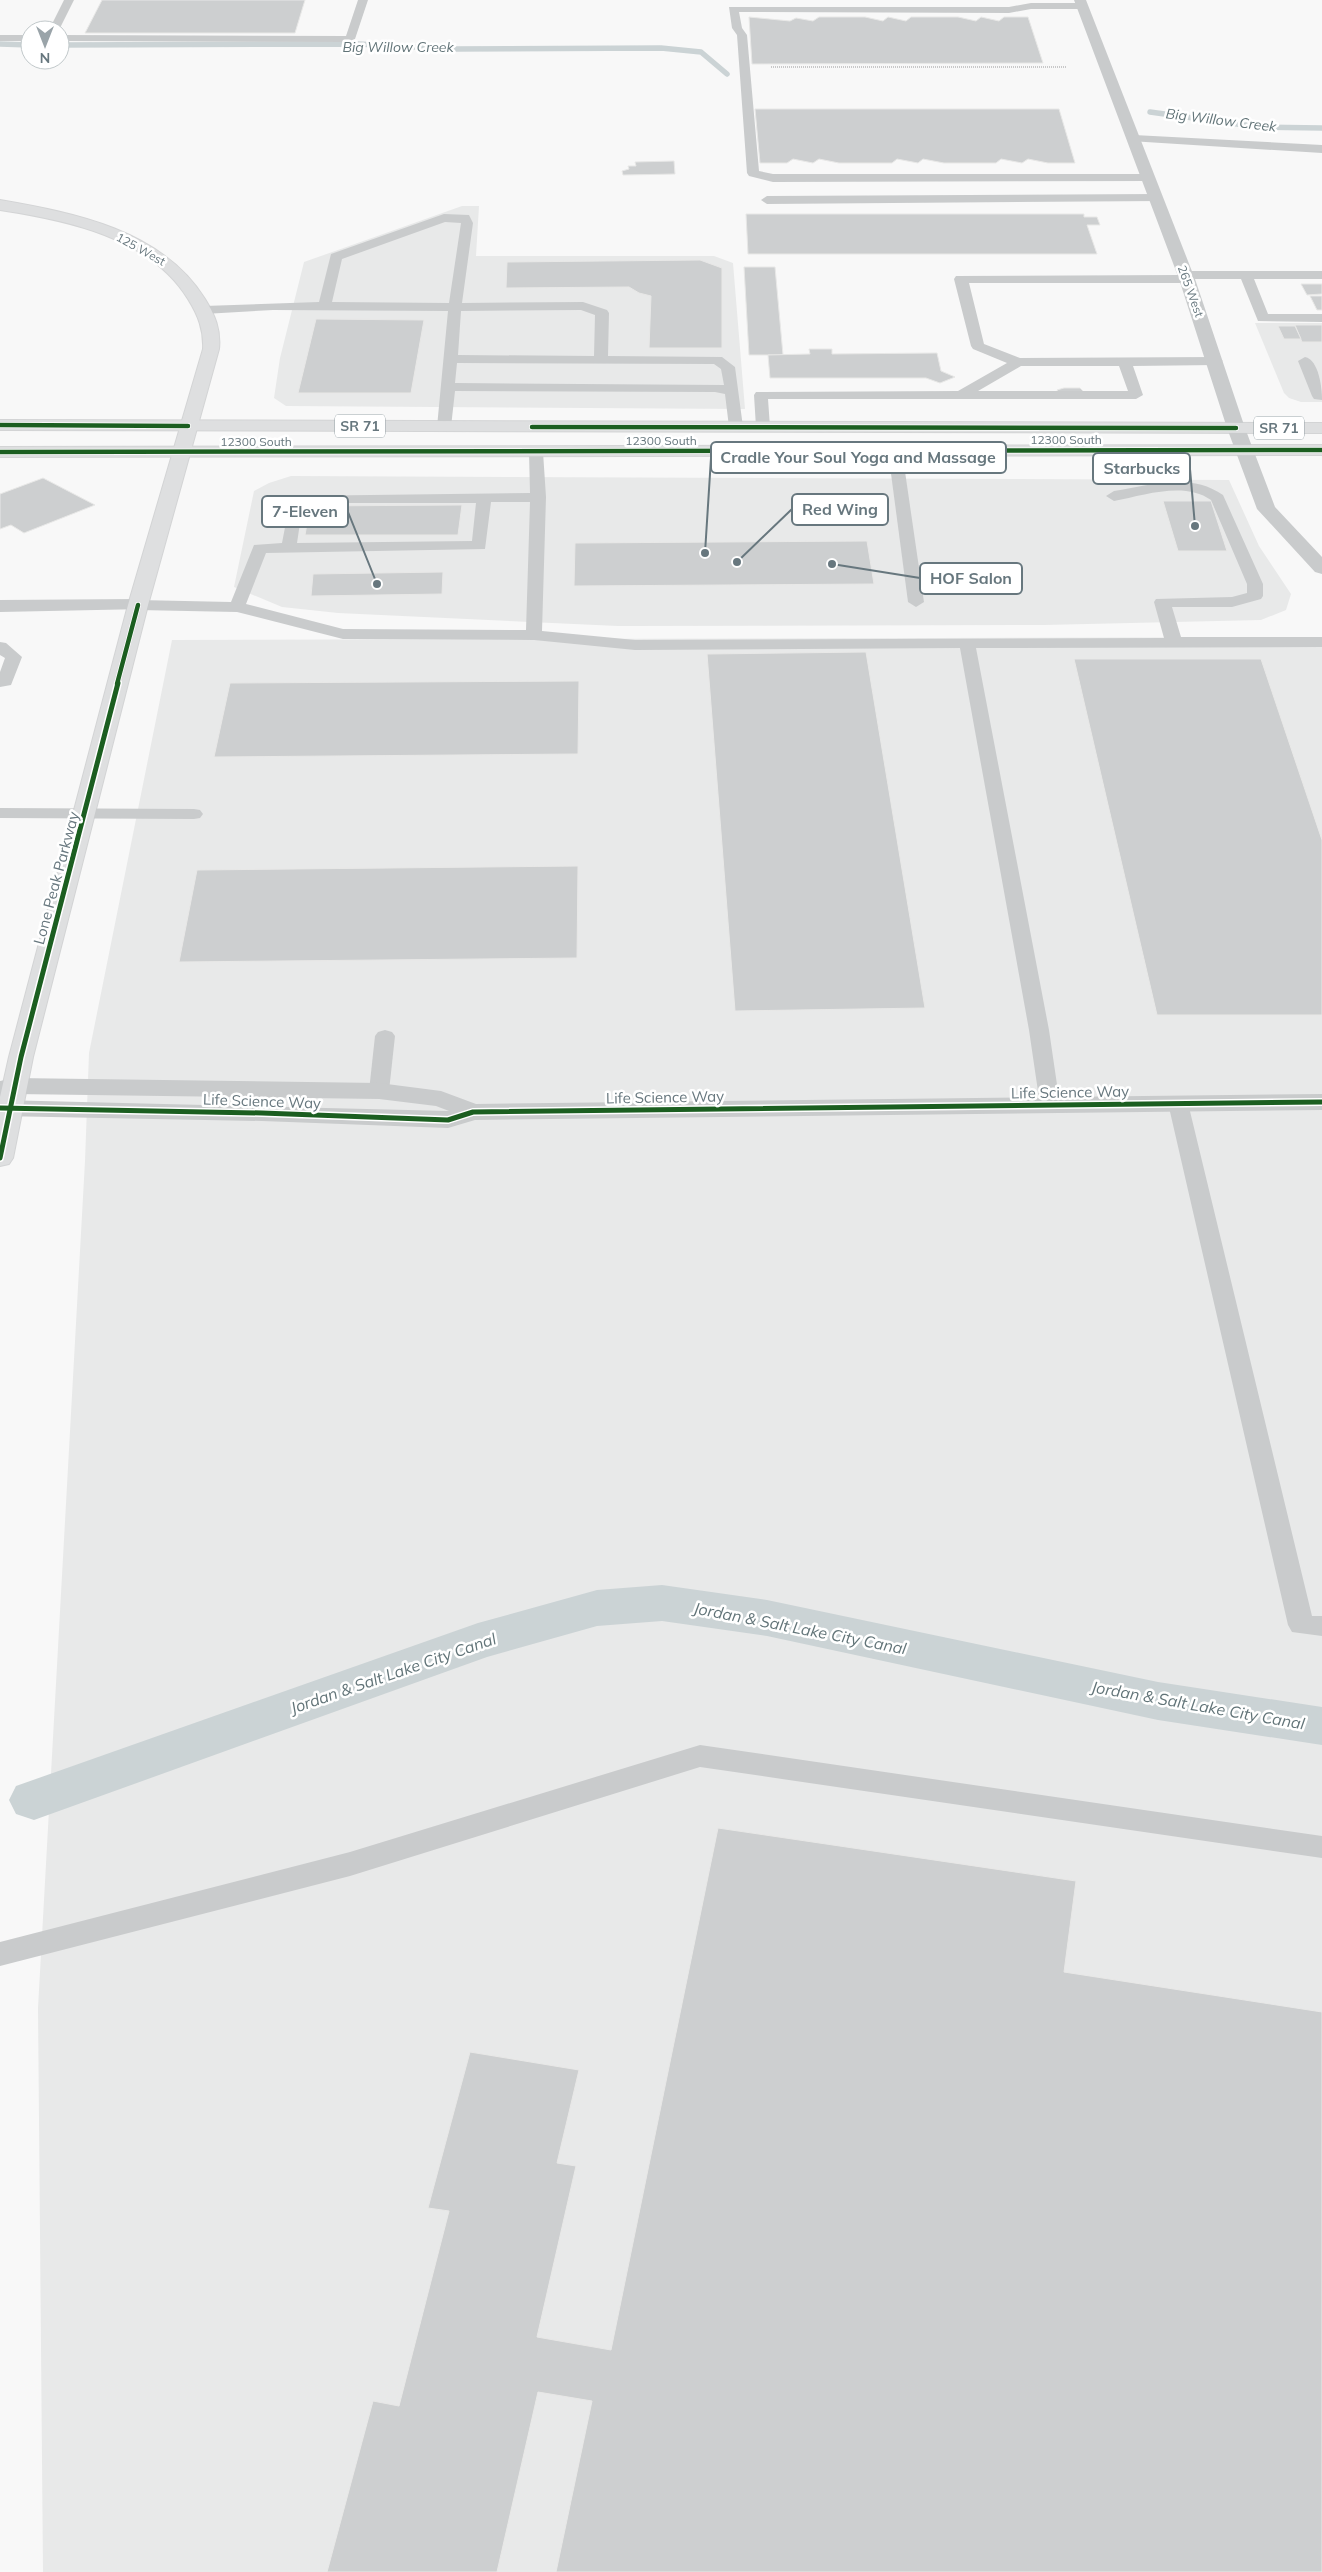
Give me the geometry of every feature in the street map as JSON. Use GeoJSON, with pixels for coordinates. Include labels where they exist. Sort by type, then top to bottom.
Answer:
{"type":"FeatureCollection","features":[{"type":"Feature","properties":{"kind":"main road","name":"125 West"},"geometry":{"type":"LineString","coordinates":[[0,205],[81,223],[140,246],[171,266],[183,277],[195,293],[211,328],[212,342],[180,452]]}},
{"type":"Feature","properties":{"kind":"main road","name":"12300 South"},"geometry":{"type":"LineString","coordinates":[[0,425],[1322,428]]}},
{"type":"Feature","properties":{"kind":"main road","name":"12300 South"},"geometry":{"type":"LineString","coordinates":[[0,452],[1322,450]]}},
{"type":"Feature","properties":{"kind":"main road","name":"Lone Peak Parkway"},"geometry":{"type":"LineString","coordinates":[[0,1158],[6,1098],[86,814],[138,605],[180,452]]}},
{"type":"Feature","properties":{"kind":"street","name":"265 West"},"geometry":{"type":"LineString","coordinates":[[1081,3],[1187,277],[1216,361],[1236,428],[1266,509],[1322,568]]}},
{"type":"Feature","properties":{"kind":"street"},"geometry":{"type":"LineString","coordinates":[[0,606],[138,605]]}},
{"type":"Feature","properties":{"kind":"street","name":"Life Science Way"},"geometry":{"type":"LineString","coordinates":[[6,1098],[379,1091],[441,1099],[473,1112]]}},
{"type":"Feature","properties":{"kind":"street","name":"Life Science Way"},"geometry":{"type":"LineString","coordinates":[[6,1098],[410,1120],[448,1120],[473,1112],[1322,1102]]}},
{"type":"Feature","properties":{"kind":"lane"},"geometry":{"type":"LineString","coordinates":[[59,20],[70,0]]}},
{"type":"Feature","properties":{"kind":"lane"},"geometry":{"type":"LineString","coordinates":[[70,38],[350,39],[363,0]]}},
{"type":"Feature","properties":{"kind":"lane"},"geometry":{"type":"LineString","coordinates":[[1081,3],[1031,6],[1009,10],[733,9],[737,28],[742,35],[753,174],[773,178],[1148,178]]}},
{"type":"Feature","properties":{"kind":"lane"},"geometry":{"type":"LineString","coordinates":[[0,38],[20,38]]}},
{"type":"Feature","properties":{"kind":"lane"},"geometry":{"type":"LineString","coordinates":[[1134,140],[1322,149]]}},
{"type":"Feature","properties":{"kind":"lane"},"geometry":{"type":"LineString","coordinates":[[767,200],[1157,198]]}},
{"type":"Feature","properties":{"kind":"lane"},"geometry":{"type":"LineString","coordinates":[[325,306],[336,257],[444,218],[465,218],[444,426]]}},
{"type":"Feature","properties":{"kind":"lane"},"geometry":{"type":"LineString","coordinates":[[1249,281],[1322,275]]}},
{"type":"Feature","properties":{"kind":"lane"},"geometry":{"type":"LineString","coordinates":[[1216,361],[1018,362],[978,346],[961,279],[1187,277],[1322,287]]}},
{"type":"Feature","properties":{"kind":"lane"},"geometry":{"type":"LineString","coordinates":[[1249,281],[1264,303],[1263,318],[1322,318]]}},
{"type":"Feature","properties":{"kind":"lane"},"geometry":{"type":"LineString","coordinates":[[204,310],[273,306],[582,306],[602,313],[601,360]]}},
{"type":"Feature","properties":{"kind":"lane"},"geometry":{"type":"LineString","coordinates":[[450,359],[717,360],[728,367],[735,403],[736,427]]}},
{"type":"Feature","properties":{"kind":"lane"},"geometry":{"type":"LineString","coordinates":[[1305,361],[1319,396],[1322,396]]}},
{"type":"Feature","properties":{"kind":"lane"},"geometry":{"type":"LineString","coordinates":[[961,395],[1018,362]]}},
{"type":"Feature","properties":{"kind":"lane"},"geometry":{"type":"LineString","coordinates":[[763,427],[761,395],[1136,395],[1125,362]]}},
{"type":"Feature","properties":{"kind":"lane"},"geometry":{"type":"LineString","coordinates":[[448,387],[715,388],[732,391]]}},
{"type":"Feature","properties":{"kind":"lane"},"geometry":{"type":"LineString","coordinates":[[895,451],[916,602]]}},
{"type":"Feature","properties":{"kind":"lane"},"geometry":{"type":"LineString","coordinates":[[534,635],[538,497],[536,452]]}},
{"type":"Feature","properties":{"kind":"lane"},"geometry":{"type":"LineString","coordinates":[[1114,496],[1183,486],[1211,490],[1218,498],[1255,584],[1255,596],[1232,602],[1162,602],[1174,642]]}},
{"type":"Feature","properties":{"kind":"lane"},"geometry":{"type":"LineString","coordinates":[[290,547],[296,499],[350,502],[429,502],[538,497]]}},
{"type":"Feature","properties":{"kind":"lane"},"geometry":{"type":"LineString","coordinates":[[237,606],[260,548],[290,547],[343,541],[424,540],[479,546],[484,498]]}},
{"type":"Feature","properties":{"kind":"lane"},"geometry":{"type":"LineString","coordinates":[[138,605],[237,606],[343,634],[534,635],[635,645],[1322,642]]}},
{"type":"Feature","properties":{"kind":"lane"},"geometry":{"type":"LineString","coordinates":[[966,643],[1039,1030],[1050,1105]]}},
{"type":"Feature","properties":{"kind":"lane"},"geometry":{"type":"LineString","coordinates":[[0,648],[14,657],[5,681],[0,682]]}},
{"type":"Feature","properties":{"kind":"lane"},"geometry":{"type":"LineString","coordinates":[[0,813],[194,814]]}},
{"type":"Feature","properties":{"kind":"lane"},"geometry":{"type":"LineString","coordinates":[[379,1091],[385,1036]]}},
{"type":"Feature","properties":{"kind":"lane"},"geometry":{"type":"LineString","coordinates":[[1178,1103],[1301,1625],[1322,1626]]}},
{"type":"Feature","properties":{"kind":"lane"},"geometry":{"type":"LineString","coordinates":[[0,1954],[350,1864],[700,1756],[1322,1847]]}},
{"type":"Feature","properties":{"kind":"path"},"geometry":{"type":"LineString","coordinates":[[762,67],[1068,67]]}},
{"type":"Feature","properties":{"kind":"shaded area"},"geometry":{"type":"Polygon","coordinates":[[[462,206],[479,206],[476,256],[714,256],[733,263],[745,409],[286,406],[274,398],[280,358],[304,262],[462,206]]]}},
{"type":"Feature","properties":{"kind":"shaded area"},"geometry":{"type":"Polygon","coordinates":[[[1255,323],[1322,323],[1322,402],[1301,402],[1289,398],[1284,393],[1255,323]]]}},
{"type":"Feature","properties":{"kind":"shaded area"},"geometry":{"type":"Polygon","coordinates":[[[291,476],[1229,480],[1259,546],[1291,594],[1286,610],[1261,620],[1044,625],[618,626],[338,613],[282,607],[234,587],[254,491],[269,483],[291,476]]]}},
{"type":"Feature","properties":{"kind":"shaded area"},"geometry":{"type":"Polygon","coordinates":[[[1322,637],[1322,2572],[43,2572],[38,2008],[85,1161],[89,1053],[172,640],[1322,637]]]}},
{"type":"Feature","properties":{"kind":"building"},"geometry":{"type":"Polygon","coordinates":[[[102,0],[305,0],[295,33],[85,33],[102,0]]]}},
{"type":"Feature","properties":{"kind":"building"},"geometry":{"type":"Polygon","coordinates":[[[749,17],[790,21],[796,18],[813,21],[819,17],[865,17],[883,21],[888,17],[906,21],[911,17],[958,17],[976,21],[981,17],[999,21],[1004,17],[1028,17],[1043,63],[752,64],[749,17]]]}},
{"type":"Feature","properties":{"kind":"building"},"geometry":{"type":"Polygon","coordinates":[[[755,109],[1059,109],[1075,163],[1048,163],[1028,159],[1022,163],[1001,159],[996,163],[944,163],[923,159],[918,163],[897,159],[892,163],[839,163],[819,159],[813,163],[793,159],[787,163],[760,163],[755,109]]]}},
{"type":"Feature","properties":{"kind":"building"},"geometry":{"type":"Polygon","coordinates":[[[674,161],[675,174],[623,175],[622,171],[629,169],[628,166],[636,166],[635,162],[674,161]]]}},
{"type":"Feature","properties":{"kind":"building"},"geometry":{"type":"Polygon","coordinates":[[[746,214],[1084,214],[1084,217],[1097,217],[1100,225],[1087,225],[1097,254],[748,254],[746,214]]]}},
{"type":"Feature","properties":{"kind":"building"},"geometry":{"type":"Polygon","coordinates":[[[700,260],[722,268],[722,348],[649,348],[651,296],[639,293],[629,287],[506,288],[507,262],[700,260]]]}},
{"type":"Feature","properties":{"kind":"building"},"geometry":{"type":"Polygon","coordinates":[[[744,267],[775,267],[783,355],[749,355],[744,267]]]}},
{"type":"Feature","properties":{"kind":"building"},"geometry":{"type":"Polygon","coordinates":[[[1301,284],[1322,284],[1322,294],[1307,295],[1301,284]]]}},
{"type":"Feature","properties":{"kind":"building"},"geometry":{"type":"Polygon","coordinates":[[[1310,296],[1322,296],[1322,310],[1317,310],[1310,296]]]}},
{"type":"Feature","properties":{"kind":"building"},"geometry":{"type":"Polygon","coordinates":[[[316,319],[424,320],[411,393],[298,393],[316,319]]]}},
{"type":"Feature","properties":{"kind":"building"},"geometry":{"type":"Polygon","coordinates":[[[1295,325],[1322,325],[1322,342],[1302,342],[1295,325]]]}},
{"type":"Feature","properties":{"kind":"building"},"geometry":{"type":"Polygon","coordinates":[[[1278,326],[1295,326],[1301,339],[1284,339],[1278,326]]]}},
{"type":"Feature","properties":{"kind":"building"},"geometry":{"type":"Polygon","coordinates":[[[809,349],[832,349],[832,354],[937,353],[941,371],[955,377],[940,383],[926,378],[770,378],[768,355],[810,354],[809,349]]]}},
{"type":"Feature","properties":{"kind":"building"},"geometry":{"type":"Polygon","coordinates":[[[1080,388],[1084,392],[1058,392],[1057,390],[1080,388]]]}},
{"type":"Feature","properties":{"kind":"building"},"geometry":{"type":"Polygon","coordinates":[[[43,478],[95,505],[24,533],[11,525],[0,529],[0,494],[43,478]]]}},
{"type":"Feature","properties":{"kind":"building"},"geometry":{"type":"Polygon","coordinates":[[[1163,501],[1211,501],[1227,551],[1178,551],[1163,501]]]}},
{"type":"Feature","properties":{"kind":"building"},"geometry":{"type":"Polygon","coordinates":[[[462,505],[458,535],[305,535],[310,506],[462,505]]]}},
{"type":"Feature","properties":{"kind":"building"},"geometry":{"type":"Polygon","coordinates":[[[867,541],[874,584],[574,586],[575,543],[867,541]]]}},
{"type":"Feature","properties":{"kind":"building"},"geometry":{"type":"Polygon","coordinates":[[[443,572],[442,594],[311,596],[313,574],[443,572]]]}},
{"type":"Feature","properties":{"kind":"building"},"geometry":{"type":"Polygon","coordinates":[[[866,652],[925,1008],[735,1011],[707,654],[866,652]]]}},
{"type":"Feature","properties":{"kind":"building"},"geometry":{"type":"Polygon","coordinates":[[[1074,659],[1261,659],[1322,840],[1322,1015],[1157,1015],[1074,659]]]}},
{"type":"Feature","properties":{"kind":"building"},"geometry":{"type":"Polygon","coordinates":[[[579,681],[578,754],[214,757],[230,683],[579,681]]]}},
{"type":"Feature","properties":{"kind":"building"},"geometry":{"type":"Polygon","coordinates":[[[578,866],[577,958],[179,962],[197,870],[578,866]]]}},
{"type":"Feature","properties":{"kind":"building"},"geometry":{"type":"Polygon","coordinates":[[[718,1828],[1076,1881],[1064,1972],[1322,2012],[1322,2572],[556,2572],[592,2401],[538,2392],[497,2572],[327,2572],[373,2401],[399,2406],[449,2211],[428,2208],[470,2052],[579,2070],[557,2163],[576,2166],[537,2337],[611,2350],[718,1828]]]}},
{"type":"Feature","properties":{"kind":"waterway","name":"Big Willow Creek"},"geometry":{"type":"LineString","coordinates":[[0,44],[20,45]]}},
{"type":"Feature","properties":{"kind":"waterway","name":"Big Willow Creek"},"geometry":{"type":"LineString","coordinates":[[70,45],[358,44],[453,49],[661,48],[701,52],[727,74]]}},
{"type":"Feature","properties":{"kind":"waterway","name":"Big Willow Creek"},"geometry":{"type":"LineString","coordinates":[[1150,112],[1259,127],[1322,128]]}},
{"type":"Feature","properties":{"kind":"waterway","name":"Jordan & Salt Lake City Canal"},"geometry":{"type":"LineString","coordinates":[[34,1800],[478,1641],[597,1608],[662,1603],[767,1618],[1158,1701],[1322,1726]]}},
{"type":"Feature","properties":{"kind":"cycle path"},"geometry":{"type":"LineString","coordinates":[[0,425],[188,426]]}},
{"type":"Feature","properties":{"kind":"cycle path"},"geometry":{"type":"LineString","coordinates":[[532,427],[1236,428]]}},
{"type":"Feature","properties":{"kind":"cycle path"},"geometry":{"type":"LineString","coordinates":[[0,452],[1322,450]]}},
{"type":"Feature","properties":{"kind":"cycle path"},"geometry":{"type":"LineString","coordinates":[[0,1158],[21,1057],[138,605]]}},
{"type":"Feature","properties":{"kind":"cycle path"},"geometry":{"type":"LineString","coordinates":[[0,1108],[262,1113],[448,1120],[473,1112],[1322,1102]]}},
{"type":"Feature","properties":{"kind":"place","name":"Starbucks"},"geometry":{"type":"Point","coordinates":[1195,526]}},
{"type":"Feature","properties":{"kind":"place","name":"Cradle Your Soul Yoga and Massage"},"geometry":{"type":"Point","coordinates":[705,553]}},
{"type":"Feature","properties":{"kind":"place","name":"Red Wing"},"geometry":{"type":"Point","coordinates":[737,562]}},
{"type":"Feature","properties":{"kind":"place","name":"HOF Salon"},"geometry":{"type":"Point","coordinates":[832,564]}},
{"type":"Feature","properties":{"kind":"place","name":"7-Eleven"},"geometry":{"type":"Point","coordinates":[377,584]}}]}
